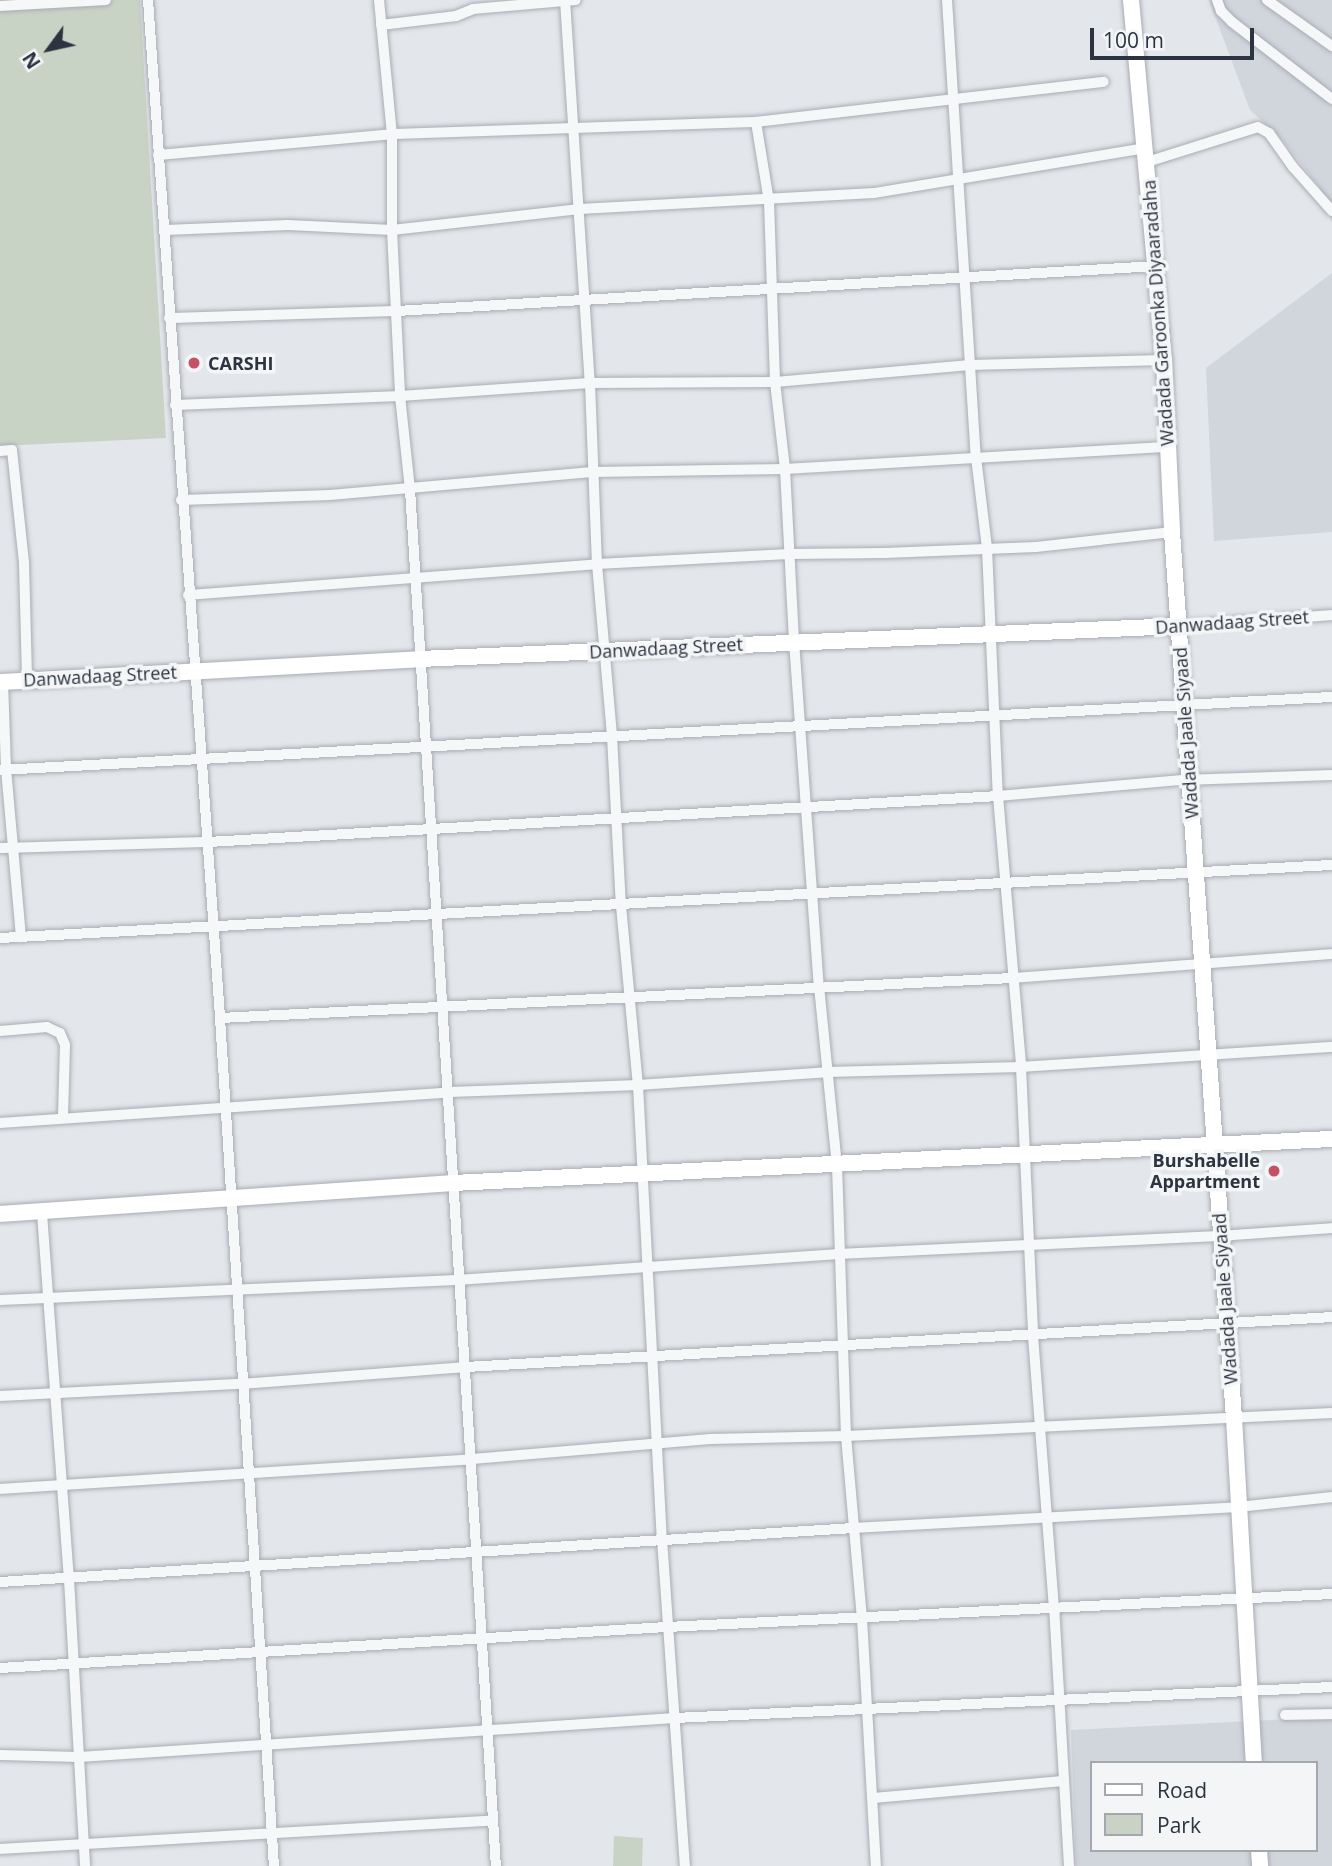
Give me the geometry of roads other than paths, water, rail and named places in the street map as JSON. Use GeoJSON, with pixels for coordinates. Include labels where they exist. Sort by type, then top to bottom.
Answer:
{"type":"FeatureCollection","features":[{"type":"Feature","properties":{"kind":"street"},"geometry":{"type":"LineString","coordinates":[[0,6],[106,0]]}},
{"type":"Feature","properties":{"kind":"street"},"geometry":{"type":"LineString","coordinates":[[148,0],[193,671],[220,1018],[274,1866]]}},
{"type":"Feature","properties":{"kind":"street"},"geometry":{"type":"LineString","coordinates":[[379,0],[392,134],[400,396],[410,489],[429,828],[449,1092],[458,1280],[466,1367],[480,1638],[496,1866]]}},
{"type":"Feature","properties":{"kind":"street"},"geometry":{"type":"LineString","coordinates":[[565,0],[580,209],[582,298],[590,383],[597,564],[606,651],[628,995],[638,1085],[667,1627],[685,1866]]}},
{"type":"Feature","properties":{"kind":"street"},"geometry":{"type":"LineString","coordinates":[[381,25],[456,16],[473,9],[576,0]]}},
{"type":"Feature","properties":{"kind":"street"},"geometry":{"type":"LineString","coordinates":[[947,0],[976,457],[987,548],[1004,884],[1021,1067],[1032,1336],[1054,1606],[1069,1866]]}},
{"type":"Feature","properties":{"kind":"street","name":"Wadada Garoonka Diyaaradaha"},"geometry":{"type":"LineString","coordinates":[[1131,0],[1157,266],[1179,626]]}},
{"type":"Feature","properties":{"kind":"street"},"geometry":{"type":"LineString","coordinates":[[1217,0],[1221,11],[1232,22],[1332,98]]}},
{"type":"Feature","properties":{"kind":"street"},"geometry":{"type":"LineString","coordinates":[[1267,0],[1332,46]]}},
{"type":"Feature","properties":{"kind":"street"},"geometry":{"type":"LineString","coordinates":[[158,155],[392,134],[756,122],[1104,82]]}},
{"type":"Feature","properties":{"kind":"street"},"geometry":{"type":"LineString","coordinates":[[756,122],[769,201],[775,382],[785,469],[794,641],[819,986],[837,1165],[846,1436],[862,1618],[876,1866]]}},
{"type":"Feature","properties":{"kind":"street"},"geometry":{"type":"LineString","coordinates":[[165,230],[288,225],[393,230],[580,209],[769,201],[874,193],[958,179],[1146,155],[1258,127],[1269,133],[1293,167],[1332,211]]}},
{"type":"Feature","properties":{"kind":"street"},"geometry":{"type":"LineString","coordinates":[[169,318],[397,311],[582,298],[966,280],[1157,266]]}},
{"type":"Feature","properties":{"kind":"street"},"geometry":{"type":"LineString","coordinates":[[175,405],[400,396],[590,383],[775,382],[970,365],[1164,360]]}},
{"type":"Feature","properties":{"kind":"street"},"geometry":{"type":"LineString","coordinates":[[181,500],[330,495],[592,471],[785,469],[1168,447]]}},
{"type":"Feature","properties":{"kind":"street"},"geometry":{"type":"LineString","coordinates":[[0,451],[12,450],[24,563],[27,681]]}},
{"type":"Feature","properties":{"kind":"street"},"geometry":{"type":"LineString","coordinates":[[188,595],[415,580],[597,564],[789,554],[987,548],[1121,540],[1172,533]]}},
{"type":"Feature","properties":{"kind":"street","name":"Danwadaag Street"},"geometry":{"type":"LineString","coordinates":[[1,682],[794,641],[1179,626],[1332,615]]}},
{"type":"Feature","properties":{"kind":"street","name":"Wadada Jaale Siyaad"},"geometry":{"type":"LineString","coordinates":[[1179,626],[1219,1236],[1234,1418],[1254,1761]]}},
{"type":"Feature","properties":{"kind":"street"},"geometry":{"type":"LineString","coordinates":[[1,682],[3,769],[14,848],[21,937]]}},
{"type":"Feature","properties":{"kind":"street"},"geometry":{"type":"LineString","coordinates":[[3,769],[1332,697]]}},
{"type":"Feature","properties":{"kind":"street"},"geometry":{"type":"LineString","coordinates":[[0,848],[208,842],[998,796],[1190,780],[1332,775]]}},
{"type":"Feature","properties":{"kind":"street"},"geometry":{"type":"LineString","coordinates":[[0,938],[814,896],[1332,865]]}},
{"type":"Feature","properties":{"kind":"street"},"geometry":{"type":"LineString","coordinates":[[220,1018],[628,995],[1013,978],[1201,961],[1332,954]]}},
{"type":"Feature","properties":{"kind":"street"},"geometry":{"type":"LineString","coordinates":[[0,1031],[47,1027],[60,1033],[65,1045],[63,1118]]}},
{"type":"Feature","properties":{"kind":"street"},"geometry":{"type":"LineString","coordinates":[[0,1123],[449,1092],[638,1085],[827,1072],[1021,1067],[1332,1047]]}},
{"type":"Feature","properties":{"kind":"street"},"geometry":{"type":"LineString","coordinates":[[0,1214],[453,1183],[642,1176],[1332,1139]]}},
{"type":"Feature","properties":{"kind":"street"},"geometry":{"type":"LineString","coordinates":[[42,1213],[75,1662],[85,1866]]}},
{"type":"Feature","properties":{"kind":"street"},"geometry":{"type":"LineString","coordinates":[[0,1300],[458,1280],[838,1254],[1332,1228]]}},
{"type":"Feature","properties":{"kind":"street"},"geometry":{"type":"LineString","coordinates":[[0,1396],[242,1384],[466,1367],[1332,1317]]}},
{"type":"Feature","properties":{"kind":"street"},"geometry":{"type":"LineString","coordinates":[[0,1489],[471,1459],[658,1443],[1332,1413]]}},
{"type":"Feature","properties":{"kind":"street"},"geometry":{"type":"LineString","coordinates":[[0,1582],[256,1564],[475,1554],[662,1539],[1238,1507],[1332,1497]]}},
{"type":"Feature","properties":{"kind":"street"},"geometry":{"type":"LineString","coordinates":[[0,1668],[667,1627],[1332,1594]]}},
{"type":"Feature","properties":{"kind":"street"},"geometry":{"type":"LineString","coordinates":[[0,1755],[79,1757],[674,1718],[1332,1687]]}},
{"type":"Feature","properties":{"kind":"street"},"geometry":{"type":"LineString","coordinates":[[1285,1715],[1332,1714]]}},
{"type":"Feature","properties":{"kind":"street"},"geometry":{"type":"LineString","coordinates":[[873,1797],[1063,1781]]}},
{"type":"Feature","properties":{"kind":"street"},"geometry":{"type":"LineString","coordinates":[[0,1849],[492,1821]]}},
{"type":"Feature","properties":{"kind":"place","name":"CARSHI"},"geometry":{"type":"Point","coordinates":[194,363]}},
{"type":"Feature","properties":{"kind":"place","name":"Burshabelle Appartment"},"geometry":{"type":"Point","coordinates":[1274,1171]}}]}
